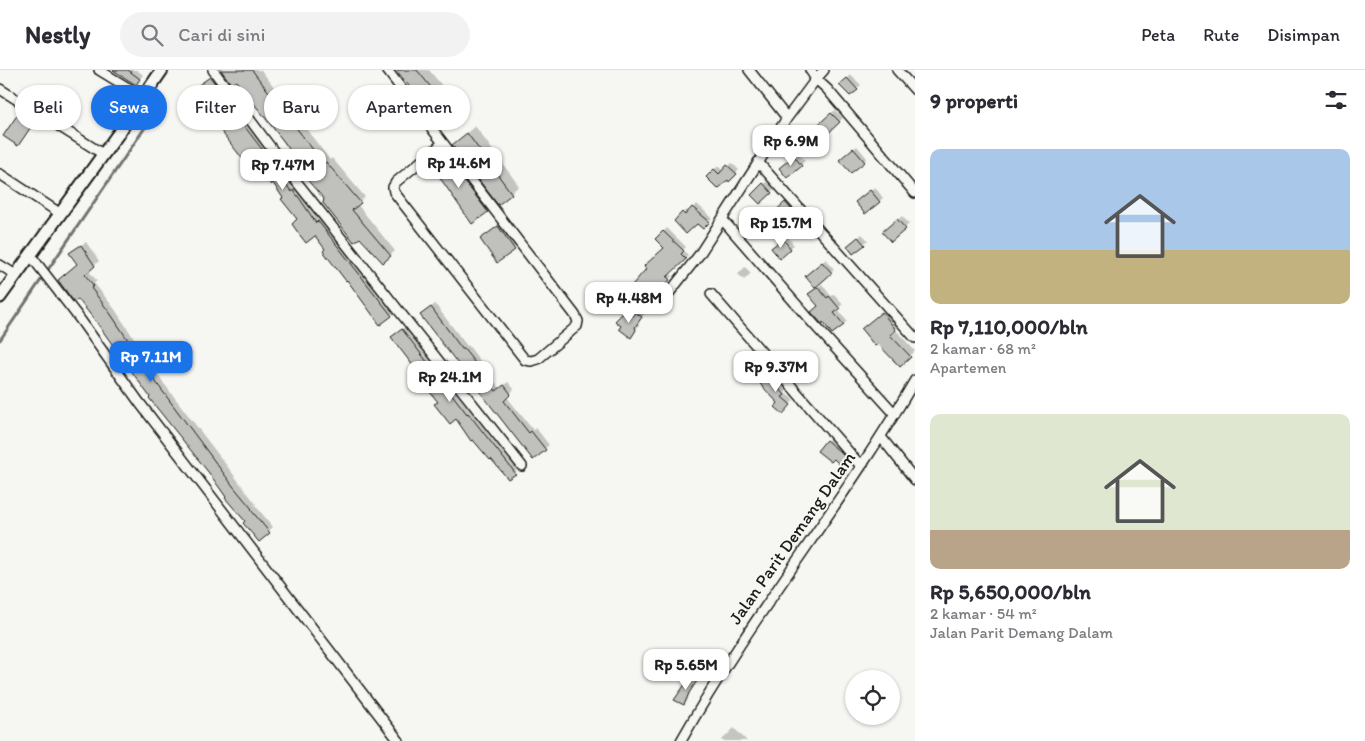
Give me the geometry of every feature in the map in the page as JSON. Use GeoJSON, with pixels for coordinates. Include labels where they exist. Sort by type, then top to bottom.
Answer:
{"type":"FeatureCollection","features":[{"type":"Feature","properties":{"kind":"street"},"geometry":{"type":"LineString","coordinates":[[99,70],[123,85]]}},
{"type":"Feature","properties":{"kind":"street"},"geometry":{"type":"LineString","coordinates":[[151,85],[162,70]]}},
{"type":"Feature","properties":{"kind":"street"},"geometry":{"type":"LineString","coordinates":[[213,70],[292,176],[522,466]]}},
{"type":"Feature","properties":{"kind":"street"},"geometry":{"type":"LineString","coordinates":[[387,70],[575,315],[578,321],[577,326],[538,358],[531,361],[525,360],[394,192],[396,182],[443,143]]}},
{"type":"Feature","properties":{"kind":"street"},"geometry":{"type":"LineString","coordinates":[[749,70],[787,118]]}},
{"type":"Feature","properties":{"kind":"street"},"geometry":{"type":"LineString","coordinates":[[810,70],[915,193]]}},
{"type":"Feature","properties":{"kind":"street"},"geometry":{"type":"LineString","coordinates":[[658,307],[699,255],[787,118],[824,70]]}},
{"type":"Feature","properties":{"kind":"street"},"geometry":{"type":"LineString","coordinates":[[897,70],[915,90]]}},
{"type":"Feature","properties":{"kind":"street"},"geometry":{"type":"LineString","coordinates":[[0,89],[103,154]]}},
{"type":"Feature","properties":{"kind":"street"},"geometry":{"type":"LineString","coordinates":[[0,297],[120,130]]}},
{"type":"Feature","properties":{"kind":"street"},"geometry":{"type":"LineString","coordinates":[[758,162],[915,338]]}},
{"type":"Feature","properties":{"kind":"street"},"geometry":{"type":"LineString","coordinates":[[0,174],[61,214]]}},
{"type":"Feature","properties":{"kind":"street"},"geometry":{"type":"LineString","coordinates":[[722,219],[895,414]]}},
{"type":"Feature","properties":{"kind":"street"},"geometry":{"type":"LineString","coordinates":[[31,256],[139,402],[399,741]]}},
{"type":"Feature","properties":{"kind":"street"},"geometry":{"type":"LineString","coordinates":[[0,265],[16,275]]}},
{"type":"Feature","properties":{"kind":"street"},"geometry":{"type":"LineString","coordinates":[[711,294],[861,466]]}},
{"type":"Feature","properties":{"kind":"street","name":"Jalan Parit Demang Dalam"},"geometry":{"type":"LineString","coordinates":[[681,741],[736,648],[881,437],[915,380]]}},
{"type":"Feature","properties":{"kind":"street"},"geometry":{"type":"LineString","coordinates":[[881,437],[915,480]]}},
{"type":"Feature","properties":{"kind":"building"},"geometry":{"type":"Polygon","coordinates":[[[113,70],[128,70],[140,79],[136,85],[113,70]]]}},
{"type":"Feature","properties":{"kind":"building"},"geometry":{"type":"Polygon","coordinates":[[[221,70],[252,70],[264,86],[264,116],[254,104],[254,85],[239,85],[236,81],[231,84],[221,70]]]}},
{"type":"Feature","properties":{"kind":"building"},"geometry":{"type":"Polygon","coordinates":[[[396,70],[417,70],[429,85],[408,85],[396,70]]]}},
{"type":"Feature","properties":{"kind":"building"},"geometry":{"type":"Polygon","coordinates":[[[210,77],[216,85],[199,85],[210,77]]]}},
{"type":"Feature","properties":{"kind":"building"},"geometry":{"type":"Polygon","coordinates":[[[847,78],[858,90],[850,96],[839,85],[847,78]]]}},
{"type":"Feature","properties":{"kind":"building"},"geometry":{"type":"Polygon","coordinates":[[[831,113],[840,122],[820,141],[811,131],[831,113]]]}},
{"type":"Feature","properties":{"kind":"building"},"geometry":{"type":"Polygon","coordinates":[[[15,118],[15,130],[29,130],[18,146],[3,136],[15,118]]]}},
{"type":"Feature","properties":{"kind":"building"},"geometry":{"type":"Polygon","coordinates":[[[220,130],[247,130],[275,166],[273,168],[292,192],[293,190],[316,223],[318,221],[392,316],[380,325],[323,251],[325,249],[315,236],[306,243],[299,234],[292,224],[297,219],[281,199],[283,198],[273,183],[271,185],[253,162],[248,166],[220,130]]]}},
{"type":"Feature","properties":{"kind":"building"},"geometry":{"type":"Polygon","coordinates":[[[275,130],[298,130],[324,164],[326,162],[361,203],[352,210],[391,256],[383,263],[360,238],[354,242],[323,203],[324,199],[289,159],[293,155],[275,130]]]}},
{"type":"Feature","properties":{"kind":"building"},"geometry":{"type":"Polygon","coordinates":[[[467,133],[512,194],[498,205],[452,145],[467,133]]]}},
{"type":"Feature","properties":{"kind":"building"},"geometry":{"type":"Polygon","coordinates":[[[853,148],[865,162],[851,173],[839,160],[853,148]]]}},
{"type":"Feature","properties":{"kind":"building"},"geometry":{"type":"Polygon","coordinates":[[[443,153],[488,212],[472,224],[429,162],[443,153]]]}},
{"type":"Feature","properties":{"kind":"building"},"geometry":{"type":"Polygon","coordinates":[[[794,156],[802,166],[787,178],[779,168],[794,156]]]}},
{"type":"Feature","properties":{"kind":"building"},"geometry":{"type":"Polygon","coordinates":[[[727,165],[737,174],[718,189],[706,177],[714,169],[719,174],[727,165]]]}},
{"type":"Feature","properties":{"kind":"building"},"geometry":{"type":"Polygon","coordinates":[[[763,183],[772,193],[760,204],[751,195],[763,183]]]}},
{"type":"Feature","properties":{"kind":"building"},"geometry":{"type":"Polygon","coordinates":[[[870,190],[880,202],[865,214],[855,202],[870,190]]]}},
{"type":"Feature","properties":{"kind":"building"},"geometry":{"type":"Polygon","coordinates":[[[785,202],[801,221],[786,235],[769,217],[785,202]]]}},
{"type":"Feature","properties":{"kind":"building"},"geometry":{"type":"Polygon","coordinates":[[[692,207],[710,222],[703,229],[697,224],[686,234],[674,221],[682,212],[685,215],[692,207]]]}},
{"type":"Feature","properties":{"kind":"building"},"geometry":{"type":"Polygon","coordinates":[[[897,219],[906,229],[891,242],[882,232],[897,219]]]}},
{"type":"Feature","properties":{"kind":"building"},"geometry":{"type":"Polygon","coordinates":[[[498,226],[515,250],[497,263],[480,239],[498,226]]]}},
{"type":"Feature","properties":{"kind":"building"},"geometry":{"type":"Polygon","coordinates":[[[663,231],[684,251],[681,254],[686,259],[667,277],[670,280],[649,300],[632,285],[646,269],[644,266],[664,248],[655,239],[663,231]]]}},
{"type":"Feature","properties":{"kind":"building"},"geometry":{"type":"Polygon","coordinates":[[[858,237],[865,245],[853,254],[847,246],[858,237]]]}},
{"type":"Feature","properties":{"kind":"building"},"geometry":{"type":"Polygon","coordinates":[[[783,239],[791,249],[780,259],[771,248],[783,239]]]}},
{"type":"Feature","properties":{"kind":"building"},"geometry":{"type":"Polygon","coordinates":[[[81,245],[95,266],[85,275],[94,286],[91,288],[158,385],[270,533],[259,542],[243,523],[245,521],[225,498],[209,473],[149,398],[97,323],[78,299],[74,302],[58,280],[77,264],[69,253],[81,245]]]}},
{"type":"Feature","properties":{"kind":"building"},"geometry":{"type":"Polygon","coordinates":[[[822,262],[832,273],[815,288],[805,276],[822,262]]]}},
{"type":"Feature","properties":{"kind":"building"},"geometry":{"type":"Polygon","coordinates":[[[818,287],[840,309],[834,313],[844,325],[832,334],[823,322],[822,324],[811,312],[818,306],[808,294],[818,287]]]}},
{"type":"Feature","properties":{"kind":"building"},"geometry":{"type":"Polygon","coordinates":[[[431,307],[478,367],[476,369],[496,391],[504,385],[511,394],[504,401],[529,433],[531,431],[546,450],[533,460],[420,315],[431,307]]]}},
{"type":"Feature","properties":{"kind":"building"},"geometry":{"type":"Polygon","coordinates":[[[635,312],[642,317],[635,327],[636,330],[631,338],[619,329],[621,326],[615,321],[623,313],[629,319],[635,312]]]}},
{"type":"Feature","properties":{"kind":"building"},"geometry":{"type":"Polygon","coordinates":[[[882,312],[896,330],[890,335],[911,357],[900,367],[878,344],[875,346],[861,329],[882,312]]]}},
{"type":"Feature","properties":{"kind":"building"},"geometry":{"type":"Polygon","coordinates":[[[402,329],[516,474],[508,479],[473,440],[471,441],[456,419],[450,424],[434,404],[438,402],[422,382],[424,380],[391,337],[402,329]]]}},
{"type":"Feature","properties":{"kind":"building"},"geometry":{"type":"Polygon","coordinates":[[[771,373],[777,380],[774,383],[785,395],[782,397],[791,405],[783,414],[775,407],[778,403],[760,384],[771,373]]]}},
{"type":"Feature","properties":{"kind":"building"},"geometry":{"type":"Polygon","coordinates":[[[826,440],[849,461],[843,468],[834,459],[831,462],[817,451],[826,440]]]}},
{"type":"Feature","properties":{"kind":"building"},"geometry":{"type":"Polygon","coordinates":[[[691,676],[697,681],[684,705],[674,700],[691,676]]]}},
{"type":"Feature","properties":{"kind":"waterway"},"geometry":{"type":"LineString","coordinates":[[0,340],[143,130]]}}]}
